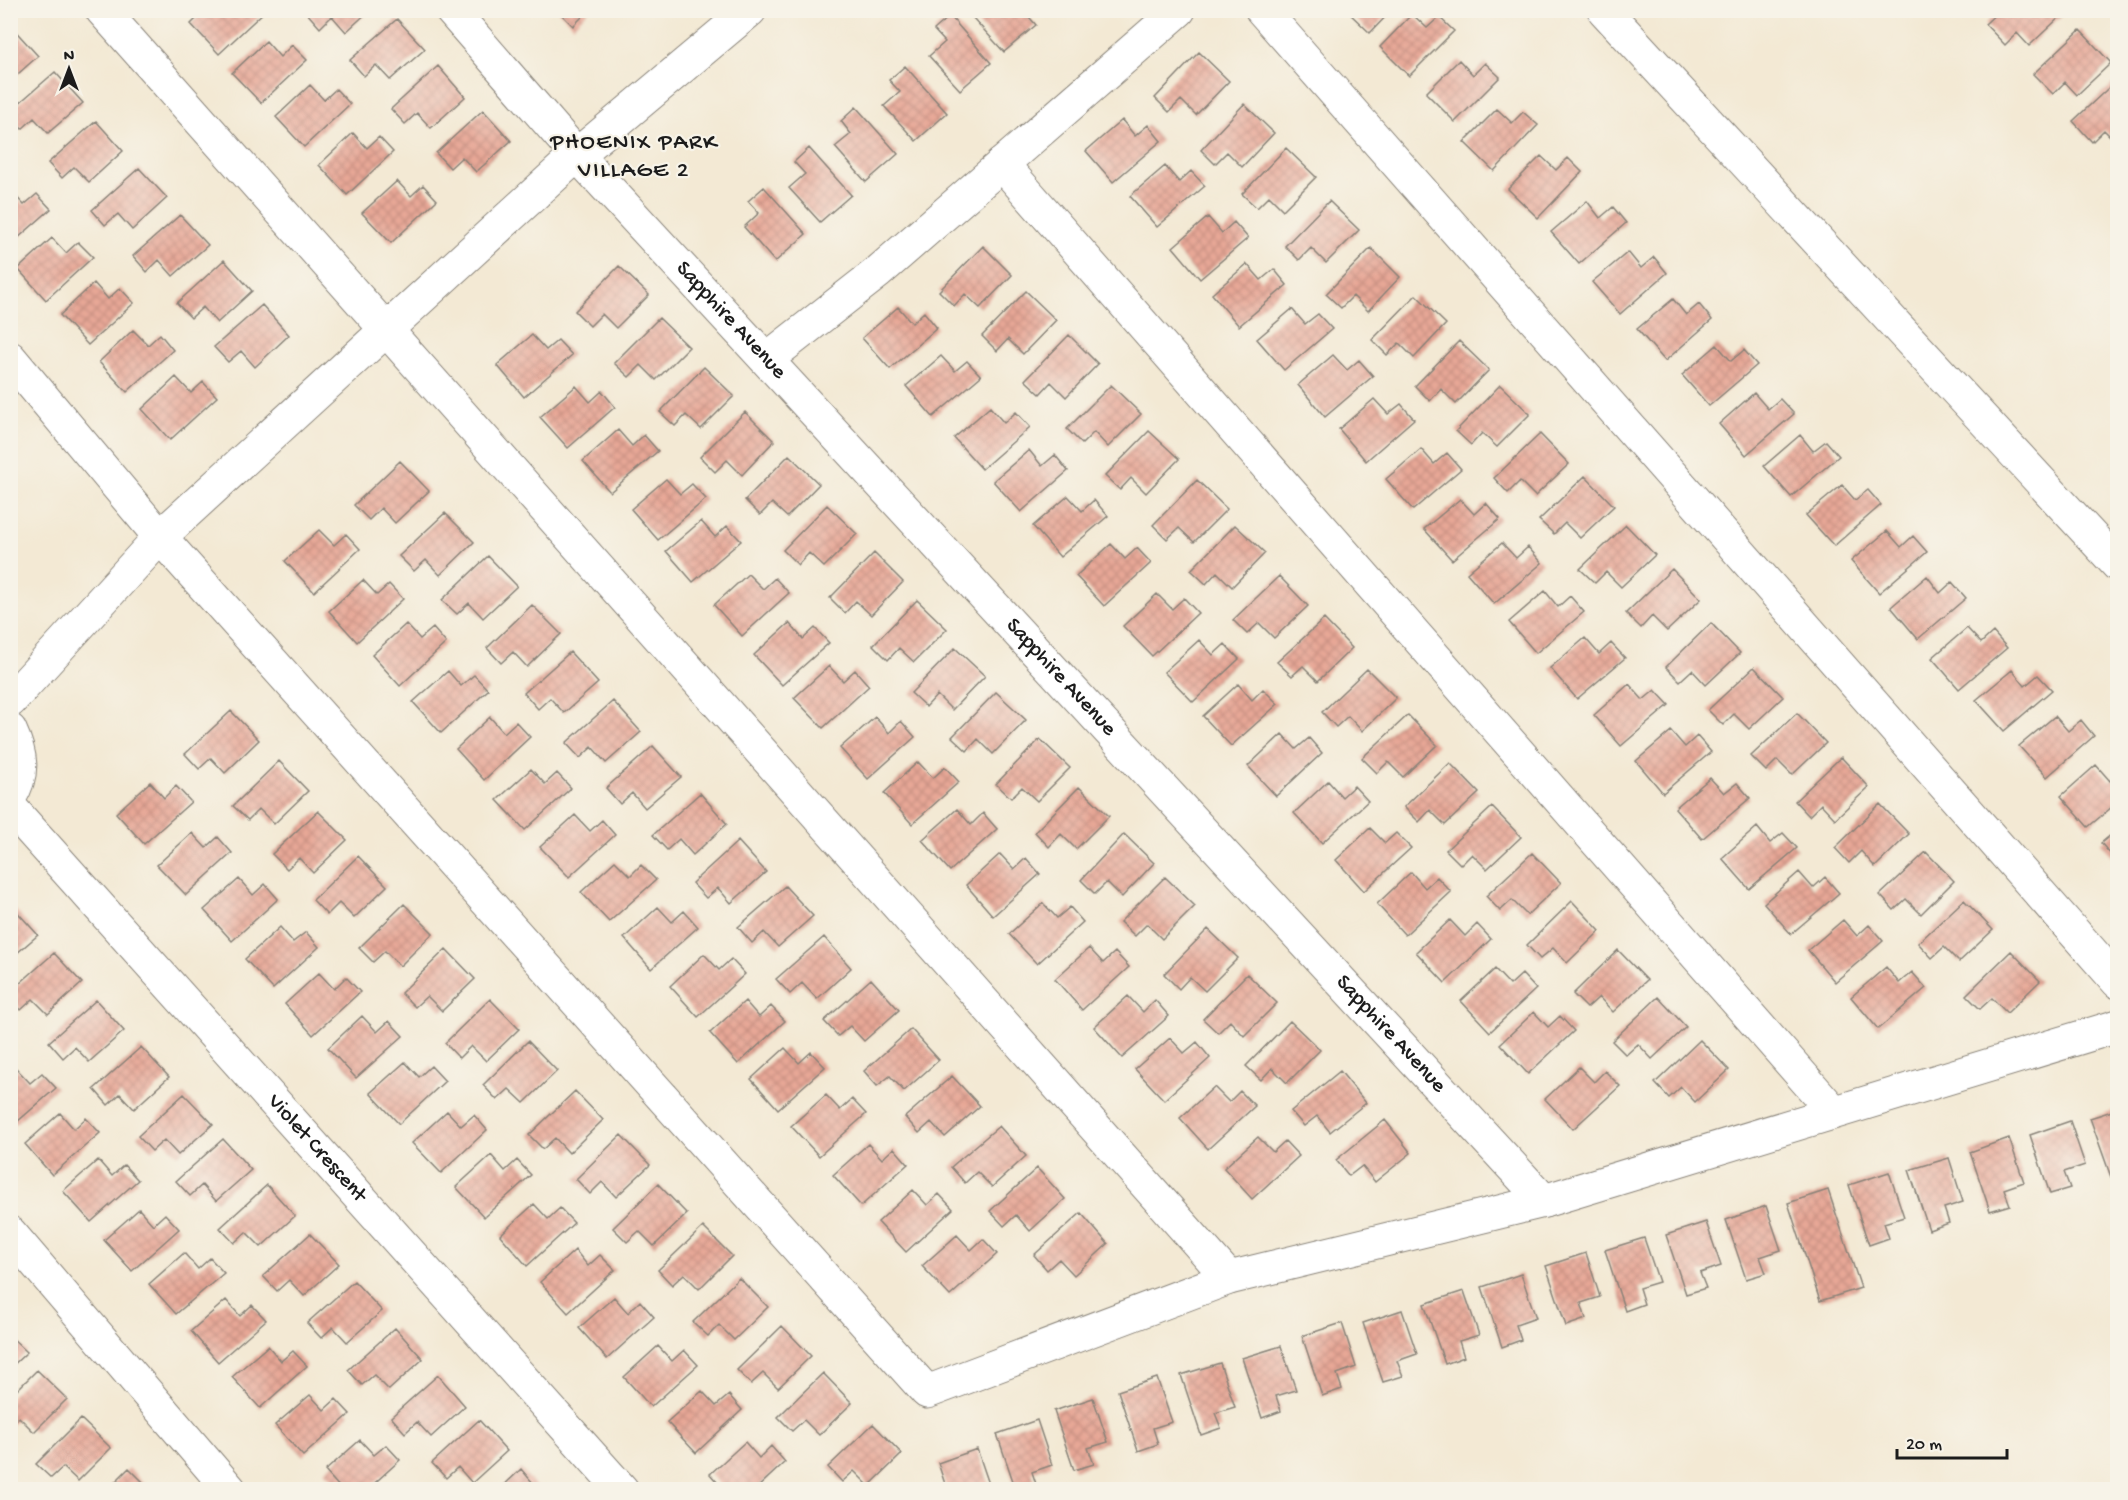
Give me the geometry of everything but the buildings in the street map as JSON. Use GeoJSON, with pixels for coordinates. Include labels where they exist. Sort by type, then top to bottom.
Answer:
{"type":"FeatureCollection","features":[{"type":"Feature","properties":{"kind":"street"},"geometry":{"type":"LineString","coordinates":[[102,10],[1229,1278]]}},
{"type":"Feature","properties":{"kind":"street","name":"Sapphire Avenue"},"geometry":{"type":"LineString","coordinates":[[451,10],[577,155],[1544,1201]]}},
{"type":"Feature","properties":{"kind":"street"},"geometry":{"type":"LineString","coordinates":[[10,701],[160,537],[577,155],[750,10]]}},
{"type":"Feature","properties":{"kind":"street"},"geometry":{"type":"LineString","coordinates":[[767,359],[878,273],[1179,10]]}},
{"type":"Feature","properties":{"kind":"street"},"geometry":{"type":"LineString","coordinates":[[1262,10],[2118,982]]}},
{"type":"Feature","properties":{"kind":"street"},"geometry":{"type":"LineString","coordinates":[[1604,10],[2118,565]]}},
{"type":"Feature","properties":{"kind":"street"},"geometry":{"type":"LineString","coordinates":[[1002,164],[1834,1112]]}},
{"type":"Feature","properties":{"kind":"street"},"geometry":{"type":"LineString","coordinates":[[10,358],[160,537],[927,1392],[1229,1278],[1544,1201],[2118,1026]]}},
{"type":"Feature","properties":{"kind":"street"},"geometry":{"type":"LineString","coordinates":[[10,730],[19,748],[21,768],[16,787],[10,797]]}},
{"type":"Feature","properties":{"kind":"street","name":"Violet Crescent"},"geometry":{"type":"LineString","coordinates":[[10,807],[622,1490]]}},
{"type":"Feature","properties":{"kind":"street"},"geometry":{"type":"LineString","coordinates":[[10,1233],[230,1490]]}},
{"type":"Feature","properties":{"kind":"district","name":"PHOENIX PARK VILLAGE 2"},"geometry":{"type":"Point","coordinates":[634,157]}}]}
